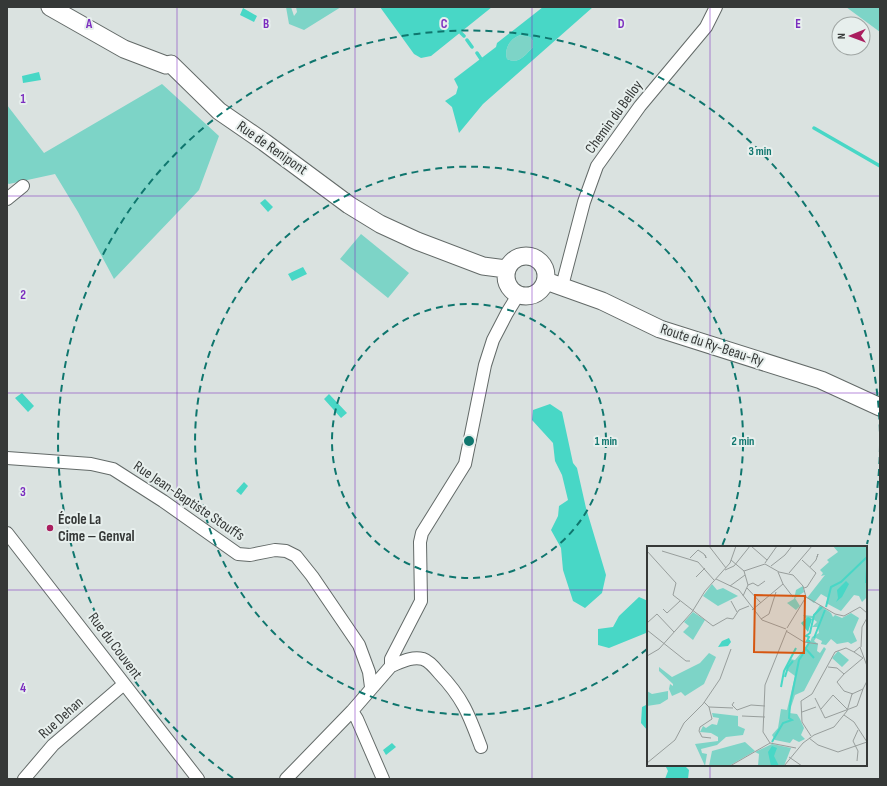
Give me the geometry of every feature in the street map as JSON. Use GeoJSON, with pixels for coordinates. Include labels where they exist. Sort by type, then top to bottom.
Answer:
{"type":"FeatureCollection","features":[{"type":"Feature","properties":{"kind":"street","name":"Rue de Renipont"},"geometry":{"type":"LineString","coordinates":[[50,7],[124,49],[166,65],[171,64],[219,111],[264,142],[349,205],[380,224],[417,241],[482,266],[506,269]]}},
{"type":"Feature","properties":{"kind":"street","name":"Chemin du Belloy"},"geometry":{"type":"LineString","coordinates":[[562,286],[584,202],[597,166],[640,106],[706,27],[716,7]]}},
{"type":"Feature","properties":{"kind":"street"},"geometry":{"type":"LineString","coordinates":[[7,199],[23,186]]}},
{"type":"Feature","properties":{"kind":"street"},"geometry":{"type":"LineString","coordinates":[[528,256],[540,262],[544,267],[546,281],[544,286],[535,294],[530,296],[518,295],[507,285],[505,277],[506,269],[515,259],[528,256]]}},
{"type":"Feature","properties":{"kind":"street","name":"Route du Ry-Beau-Ry"},"geometry":{"type":"LineString","coordinates":[[546,281],[602,302],[660,329],[821,380],[880,407]]}},
{"type":"Feature","properties":{"kind":"street"},"geometry":{"type":"LineString","coordinates":[[391,666],[392,659],[421,600],[420,542],[422,533],[465,464],[485,365],[493,340],[518,295]]}},
{"type":"Feature","properties":{"kind":"street","name":"Rue Jean-Baptiste Stouffs"},"geometry":{"type":"LineString","coordinates":[[7,458],[91,464],[113,469],[238,554],[250,555],[275,550],[286,551],[296,556],[312,576],[359,645],[369,672],[371,687]]}},
{"type":"Feature","properties":{"kind":"street","name":"Rue du Couvent"},"geometry":{"type":"LineString","coordinates":[[7,533],[198,779]]}},
{"type":"Feature","properties":{"kind":"street"},"geometry":{"type":"LineString","coordinates":[[286,779],[352,711],[371,687],[391,666],[415,658],[424,659],[433,666],[465,704],[481,747]]}},
{"type":"Feature","properties":{"kind":"street","name":"Rue Dehan"},"geometry":{"type":"LineString","coordinates":[[24,779],[53,745],[124,684]]}},
{"type":"Feature","properties":{"kind":"street"},"geometry":{"type":"LineString","coordinates":[[352,711],[383,778]]}},
{"type":"Feature","properties":{"kind":"shaded area"},"geometry":{"type":"Polygon","coordinates":[[[286,7],[291,7],[294,16],[297,12],[296,7],[341,7],[304,30],[289,24],[286,7]]]}},
{"type":"Feature","properties":{"kind":"shaded area"},"geometry":{"type":"Polygon","coordinates":[[[380,7],[492,7],[431,56],[421,58],[414,54],[380,7]]]}},
{"type":"Feature","properties":{"kind":"shaded area"},"geometry":{"type":"Polygon","coordinates":[[[543,7],[593,7],[483,104],[459,133],[452,107],[445,101],[456,94],[458,87],[454,79],[496,47],[497,43],[543,7]],[[520,35],[513,39],[506,51],[507,59],[515,61],[522,58],[533,47],[533,41],[530,37],[520,35]]]}},
{"type":"Feature","properties":{"kind":"shaded area"},"geometry":{"type":"Polygon","coordinates":[[[846,7],[880,7],[880,32],[871,25],[871,16],[858,16],[846,7]]]}},
{"type":"Feature","properties":{"kind":"shaded area"},"geometry":{"type":"Polygon","coordinates":[[[243,8],[257,16],[254,22],[240,15],[243,8]]]}},
{"type":"Feature","properties":{"kind":"shaded area"},"geometry":{"type":"Polygon","coordinates":[[[520,35],[530,37],[533,41],[533,47],[522,58],[511,61],[507,59],[507,48],[513,39],[520,35]]]}},
{"type":"Feature","properties":{"kind":"shaded area"},"geometry":{"type":"Polygon","coordinates":[[[39,72],[41,80],[23,83],[22,76],[39,72]]]}},
{"type":"Feature","properties":{"kind":"shaded area"},"geometry":{"type":"Polygon","coordinates":[[[162,84],[219,136],[199,190],[114,279],[78,212],[55,174],[9,184],[7,183],[7,105],[44,153],[162,84]]]}},
{"type":"Feature","properties":{"kind":"shaded area"},"geometry":{"type":"Polygon","coordinates":[[[265,199],[273,207],[268,212],[260,203],[265,199]]]}},
{"type":"Feature","properties":{"kind":"shaded area"},"geometry":{"type":"Polygon","coordinates":[[[361,234],[409,273],[388,298],[340,259],[361,234]]]}},
{"type":"Feature","properties":{"kind":"shaded area"},"geometry":{"type":"Polygon","coordinates":[[[303,267],[307,274],[292,281],[288,274],[303,267]]]}},
{"type":"Feature","properties":{"kind":"shaded area"},"geometry":{"type":"Polygon","coordinates":[[[22,393],[34,406],[28,412],[15,398],[22,393]]]}},
{"type":"Feature","properties":{"kind":"shaded area"},"geometry":{"type":"Polygon","coordinates":[[[329,394],[347,413],[341,418],[324,399],[329,394]]]}},
{"type":"Feature","properties":{"kind":"shaded area"},"geometry":{"type":"Polygon","coordinates":[[[550,404],[562,412],[573,463],[577,468],[586,508],[606,575],[602,593],[585,608],[573,601],[563,570],[561,548],[551,530],[558,516],[559,506],[568,500],[562,475],[555,461],[553,443],[532,420],[533,410],[550,404]]]}},
{"type":"Feature","properties":{"kind":"shaded area"},"geometry":{"type":"Polygon","coordinates":[[[244,482],[248,486],[241,495],[236,491],[244,482]]]}},
{"type":"Feature","properties":{"kind":"shaded area"},"geometry":{"type":"Polygon","coordinates":[[[639,597],[647,601],[646,633],[609,648],[598,645],[598,629],[613,627],[619,616],[639,597]]]}},
{"type":"Feature","properties":{"kind":"shaded area"},"geometry":{"type":"Polygon","coordinates":[[[647,704],[647,730],[641,723],[642,707],[647,704]]]}},
{"type":"Feature","properties":{"kind":"shaded area"},"geometry":{"type":"Polygon","coordinates":[[[392,743],[396,747],[386,755],[383,750],[392,743]]]}},
{"type":"Feature","properties":{"kind":"shaded area"},"geometry":{"type":"Polygon","coordinates":[[[666,766],[685,766],[689,770],[688,779],[665,779],[668,771],[666,766]]]}},
{"type":"Feature","properties":{"kind":"waterway"},"geometry":{"type":"LineString","coordinates":[[461,33],[464,36]]}},
{"type":"Feature","properties":{"kind":"waterway"},"geometry":{"type":"LineString","coordinates":[[467,40],[472,47]]}},
{"type":"Feature","properties":{"kind":"waterway"},"geometry":{"type":"LineString","coordinates":[[477,53],[481,59]]}},
{"type":"Feature","properties":{"kind":"waterway"},"geometry":{"type":"LineString","coordinates":[[814,128],[880,166]]}},
{"type":"Feature","properties":{"kind":"place","name":"École La Cime – Genval"},"geometry":{"type":"Point","coordinates":[50,528]}}]}
